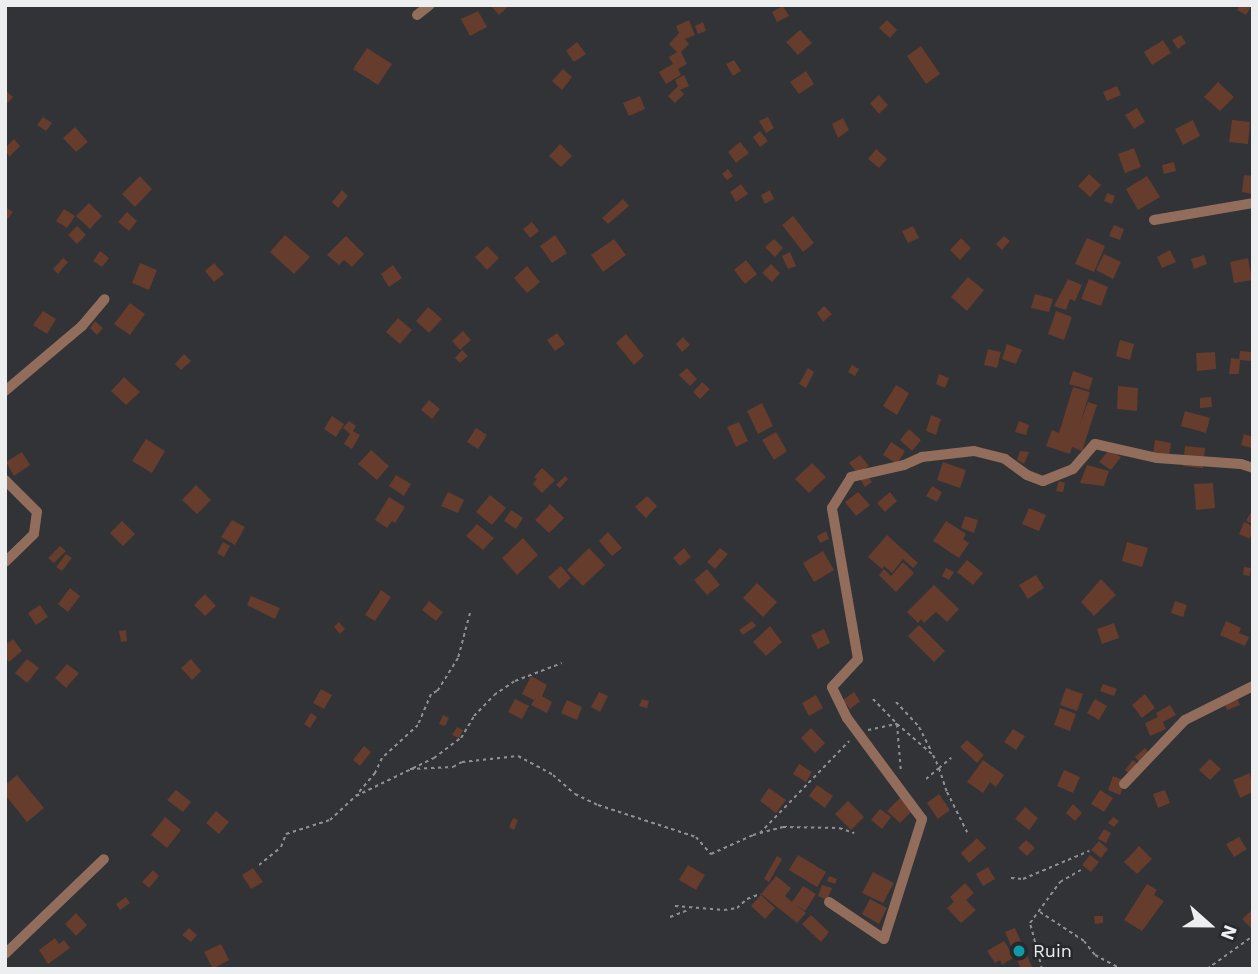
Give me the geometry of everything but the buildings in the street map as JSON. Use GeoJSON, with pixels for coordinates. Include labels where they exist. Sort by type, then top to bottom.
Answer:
{"type":"FeatureCollection","features":[{"type":"Feature","properties":{"kind":"street"},"geometry":{"type":"LineString","coordinates":[[417,15],[430,5]]}},
{"type":"Feature","properties":{"kind":"street"},"geometry":{"type":"LineString","coordinates":[[1154,220],[1253,203]]}},
{"type":"Feature","properties":{"kind":"street"},"geometry":{"type":"LineString","coordinates":[[5,391],[82,327],[105,299]]}},
{"type":"Feature","properties":{"kind":"street"},"geometry":{"type":"LineString","coordinates":[[830,902],[884,939],[922,818],[857,732],[832,687],[858,659],[832,508],[851,477],[904,465],[922,457],[974,451],[1005,459],[1027,475],[1043,481],[1073,469],[1095,443],[1157,458],[1241,464],[1253,468]]}},
{"type":"Feature","properties":{"kind":"street"},"geometry":{"type":"LineString","coordinates":[[5,480],[37,512],[34,534],[5,562]]}},
{"type":"Feature","properties":{"kind":"street"},"geometry":{"type":"LineString","coordinates":[[1125,784],[1185,720],[1253,686]]}},
{"type":"Feature","properties":{"kind":"street"},"geometry":{"type":"LineString","coordinates":[[5,954],[104,859]]}},
{"type":"Feature","properties":{"kind":"path"},"geometry":{"type":"LineString","coordinates":[[259,865],[281,847],[286,834],[330,820],[356,796],[375,772],[382,758],[418,725],[431,694],[437,691],[457,658],[470,613]]}},
{"type":"Feature","properties":{"kind":"path"},"geometry":{"type":"LineString","coordinates":[[356,796],[410,769],[461,738],[474,716],[494,695],[515,681],[562,663]]}},
{"type":"Feature","properties":{"kind":"path"},"geometry":{"type":"LineString","coordinates":[[873,699],[933,755]]}},
{"type":"Feature","properties":{"kind":"path"},"geometry":{"type":"LineString","coordinates":[[896,702],[919,727],[967,832]]}},
{"type":"Feature","properties":{"kind":"path"},"geometry":{"type":"LineString","coordinates":[[760,833],[857,732],[897,724]]}},
{"type":"Feature","properties":{"kind":"path"},"geometry":{"type":"LineString","coordinates":[[897,724],[901,774]]}},
{"type":"Feature","properties":{"kind":"path"},"geometry":{"type":"LineString","coordinates":[[410,769],[453,767],[462,762],[518,756],[553,775],[575,794],[598,805],[695,837],[711,853],[760,833],[797,825],[839,828],[854,833]]}},
{"type":"Feature","properties":{"kind":"path"},"geometry":{"type":"LineString","coordinates":[[926,779],[951,758]]}},
{"type":"Feature","properties":{"kind":"path"},"geometry":{"type":"LineString","coordinates":[[1011,878],[1023,879],[1089,850]]}},
{"type":"Feature","properties":{"kind":"path"},"geometry":{"type":"LineString","coordinates":[[1042,969],[1030,923],[1060,882],[1082,870]]}},
{"type":"Feature","properties":{"kind":"path"},"geometry":{"type":"LineString","coordinates":[[675,906],[689,909],[737,908],[747,899],[760,894]]}},
{"type":"Feature","properties":{"kind":"path"},"geometry":{"type":"LineString","coordinates":[[670,917],[689,909]]}},
{"type":"Feature","properties":{"kind":"path"},"geometry":{"type":"LineString","coordinates":[[1038,911],[1084,941],[1095,955],[1121,969]]}},
{"type":"Feature","properties":{"kind":"path"},"geometry":{"type":"LineString","coordinates":[[1207,969],[1253,936]]}},
{"type":"Feature","properties":{"kind":"place","name":"Ruin"},"geometry":{"type":"Point","coordinates":[1019,951]}}]}
